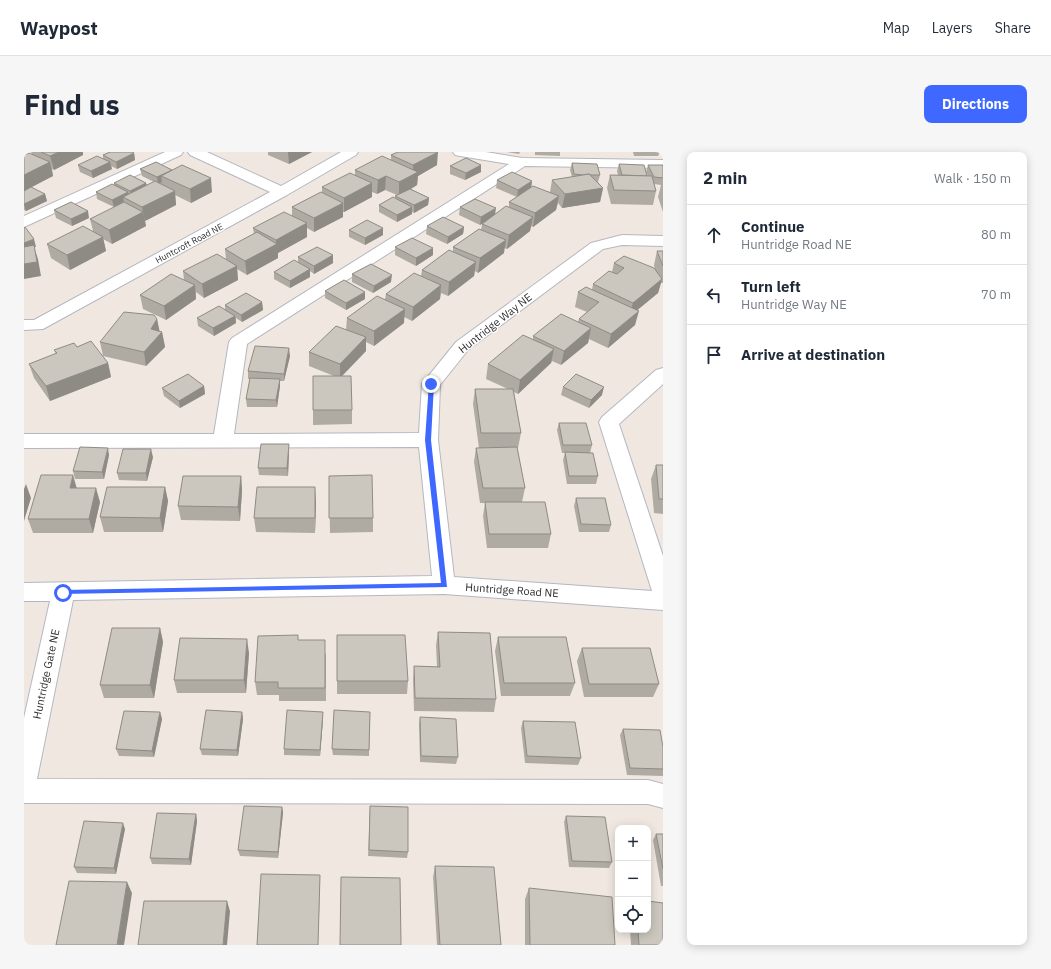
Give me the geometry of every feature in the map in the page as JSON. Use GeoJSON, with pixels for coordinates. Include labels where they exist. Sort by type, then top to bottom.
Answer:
{"type":"FeatureCollection","features":[{"type":"Feature","properties":{"kind":"street"},"geometry":{"type":"LineString","coordinates":[[24,222],[176,152]]}},
{"type":"Feature","properties":{"kind":"street"},"geometry":{"type":"LineString","coordinates":[[195,152],[282,192]]}},
{"type":"Feature","properties":{"kind":"street","name":"Huntcroft Road NE"},"geometry":{"type":"LineString","coordinates":[[24,325],[37,325],[282,192],[351,152]]}},
{"type":"Feature","properties":{"kind":"street"},"geometry":{"type":"LineString","coordinates":[[460,152],[522,162],[663,164]]}},
{"type":"Feature","properties":{"kind":"street"},"geometry":{"type":"LineString","coordinates":[[223,439],[238,342],[522,162]]}},
{"type":"Feature","properties":{"kind":"street","name":"Huntridge Way NE"},"geometry":{"type":"LineString","coordinates":[[444,585],[428,440],[431,384],[462,346],[597,246],[622,240],[663,240]]}},
{"type":"Feature","properties":{"kind":"street"},"geometry":{"type":"LineString","coordinates":[[663,374],[609,422],[663,591]]}},
{"type":"Feature","properties":{"kind":"street"},"geometry":{"type":"LineString","coordinates":[[24,440],[428,440]]}},
{"type":"Feature","properties":{"kind":"street","name":"Huntridge Road NE"},"geometry":{"type":"LineString","coordinates":[[24,592],[63,593],[444,585],[663,601]]}},
{"type":"Feature","properties":{"kind":"street","name":"Huntridge Gate NE"},"geometry":{"type":"LineString","coordinates":[[24,779],[63,593]]}},
{"type":"Feature","properties":{"kind":"street"},"geometry":{"type":"LineString","coordinates":[[24,791],[648,792],[663,796]]}},
{"type":"Feature","properties":{"kind":"building"},"geometry":{"type":"Polygon","coordinates":[[[41,152],[59,152],[50,156],[41,152]]]}},
{"type":"Feature","properties":{"kind":"building"},"geometry":{"type":"Polygon","coordinates":[[[110,152],[134,153],[116,162],[103,155],[110,152]]]}},
{"type":"Feature","properties":{"kind":"building"},"geometry":{"type":"Polygon","coordinates":[[[398,152],[438,152],[413,165],[391,155],[398,152]]]}},
{"type":"Feature","properties":{"kind":"building"},"geometry":{"type":"Polygon","coordinates":[[[29,153],[50,162],[24,175],[24,155],[29,153]]]}},
{"type":"Feature","properties":{"kind":"building"},"geometry":{"type":"Polygon","coordinates":[[[97,156],[110,162],[91,171],[78,165],[97,156]]]}},
{"type":"Feature","properties":{"kind":"building"},"geometry":{"type":"Polygon","coordinates":[[[382,156],[418,172],[399,182],[386,176],[378,180],[355,170],[382,156]]]}},
{"type":"Feature","properties":{"kind":"building"},"geometry":{"type":"Polygon","coordinates":[[[466,158],[481,165],[466,173],[450,166],[466,158]]]}},
{"type":"Feature","properties":{"kind":"building"},"geometry":{"type":"Polygon","coordinates":[[[156,162],[172,170],[157,177],[140,169],[156,162]]]}},
{"type":"Feature","properties":{"kind":"building"},"geometry":{"type":"Polygon","coordinates":[[[572,163],[597,164],[600,175],[574,174],[572,163]]]}},
{"type":"Feature","properties":{"kind":"building"},"geometry":{"type":"Polygon","coordinates":[[[619,164],[644,165],[647,176],[622,175],[619,164]]]}},
{"type":"Feature","properties":{"kind":"building"},"geometry":{"type":"Polygon","coordinates":[[[182,165],[211,178],[190,189],[161,176],[182,165]]]}},
{"type":"Feature","properties":{"kind":"building"},"geometry":{"type":"Polygon","coordinates":[[[648,165],[663,165],[663,178],[654,177],[648,165]]]}},
{"type":"Feature","properties":{"kind":"building"},"geometry":{"type":"Polygon","coordinates":[[[512,172],[532,181],[518,190],[497,180],[512,172]]]}},
{"type":"Feature","properties":{"kind":"building"},"geometry":{"type":"Polygon","coordinates":[[[350,173],[372,183],[344,198],[322,187],[350,173]]]}},
{"type":"Feature","properties":{"kind":"building"},"geometry":{"type":"Polygon","coordinates":[[[589,174],[603,188],[565,194],[552,180],[589,174]]]}},
{"type":"Feature","properties":{"kind":"building"},"geometry":{"type":"Polygon","coordinates":[[[130,175],[146,183],[130,191],[114,183],[130,175]]]}},
{"type":"Feature","properties":{"kind":"building"},"geometry":{"type":"Polygon","coordinates":[[[610,175],[652,176],[656,191],[614,190],[610,175]]]}},
{"type":"Feature","properties":{"kind":"building"},"geometry":{"type":"Polygon","coordinates":[[[155,181],[175,191],[142,207],[123,197],[155,181]]]}},
{"type":"Feature","properties":{"kind":"building"},"geometry":{"type":"Polygon","coordinates":[[[112,184],[128,192],[112,200],[96,192],[112,184]]]}},
{"type":"Feature","properties":{"kind":"building"},"geometry":{"type":"Polygon","coordinates":[[[533,186],[559,196],[535,213],[509,202],[533,186]]]}},
{"type":"Feature","properties":{"kind":"building"},"geometry":{"type":"Polygon","coordinates":[[[31,187],[45,194],[24,204],[24,191],[31,187]]]}},
{"type":"Feature","properties":{"kind":"building"},"geometry":{"type":"Polygon","coordinates":[[[410,189],[429,198],[414,205],[395,196],[410,189]]]}},
{"type":"Feature","properties":{"kind":"building"},"geometry":{"type":"Polygon","coordinates":[[[321,192],[343,203],[314,218],[292,207],[321,192]]]}},
{"type":"Feature","properties":{"kind":"building"},"geometry":{"type":"Polygon","coordinates":[[[393,197],[412,207],[397,215],[379,205],[393,197]]]}},
{"type":"Feature","properties":{"kind":"building"},"geometry":{"type":"Polygon","coordinates":[[[475,199],[496,208],[481,217],[460,207],[475,199]]]}},
{"type":"Feature","properties":{"kind":"building"},"geometry":{"type":"Polygon","coordinates":[[[71,202],[88,211],[71,219],[54,210],[71,202]]]}},
{"type":"Feature","properties":{"kind":"building"},"geometry":{"type":"Polygon","coordinates":[[[124,202],[143,212],[109,230],[90,219],[124,202]]]}},
{"type":"Feature","properties":{"kind":"building"},"geometry":{"type":"Polygon","coordinates":[[[506,206],[533,217],[509,235],[482,224],[506,206]]]}},
{"type":"Feature","properties":{"kind":"building"},"geometry":{"type":"Polygon","coordinates":[[[284,212],[307,223],[276,240],[253,228],[284,212]]]}},
{"type":"Feature","properties":{"kind":"building"},"geometry":{"type":"Polygon","coordinates":[[[443,217],[464,227],[448,237],[427,226],[443,217]]]}},
{"type":"Feature","properties":{"kind":"building"},"geometry":{"type":"Polygon","coordinates":[[[367,220],[383,228],[365,238],[349,230],[367,220]]]}},
{"type":"Feature","properties":{"kind":"building"},"geometry":{"type":"Polygon","coordinates":[[[83,226],[103,237],[67,255],[47,244],[83,226]]]}},
{"type":"Feature","properties":{"kind":"building"},"geometry":{"type":"Polygon","coordinates":[[[25,227],[34,239],[24,243],[24,228],[25,227]]]}},
{"type":"Feature","properties":{"kind":"building"},"geometry":{"type":"Polygon","coordinates":[[[479,229],[506,240],[480,258],[453,247],[479,229]]]}},
{"type":"Feature","properties":{"kind":"building"},"geometry":{"type":"Polygon","coordinates":[[[257,232],[277,244],[245,261],[225,249],[257,232]]]}},
{"type":"Feature","properties":{"kind":"building"},"geometry":{"type":"Polygon","coordinates":[[[412,238],[433,248],[416,258],[395,247],[412,238]]]}},
{"type":"Feature","properties":{"kind":"building"},"geometry":{"type":"Polygon","coordinates":[[[34,245],[37,262],[24,264],[24,247],[34,245]]]}},
{"type":"Feature","properties":{"kind":"building"},"geometry":{"type":"Polygon","coordinates":[[[317,247],[333,255],[314,266],[298,257],[317,247]]]}},
{"type":"Feature","properties":{"kind":"building"},"geometry":{"type":"Polygon","coordinates":[[[449,250],[476,262],[449,282],[422,270],[449,250]]]}},
{"type":"Feature","properties":{"kind":"building"},"geometry":{"type":"Polygon","coordinates":[[[657,251],[663,251],[663,266],[657,251]]]}},
{"type":"Feature","properties":{"kind":"building"},"geometry":{"type":"Polygon","coordinates":[[[217,254],[237,266],[202,284],[183,271],[217,254]]]}},
{"type":"Feature","properties":{"kind":"building"},"geometry":{"type":"Polygon","coordinates":[[[624,256],[654,268],[662,279],[633,303],[593,284],[609,271],[617,274],[624,268],[614,263],[624,256]]]}},
{"type":"Feature","properties":{"kind":"building"},"geometry":{"type":"Polygon","coordinates":[[[294,260],[310,269],[290,281],[274,272],[294,260]]]}},
{"type":"Feature","properties":{"kind":"building"},"geometry":{"type":"Polygon","coordinates":[[[371,264],[392,275],[374,286],[352,274],[371,264]]]}},
{"type":"Feature","properties":{"kind":"building"},"geometry":{"type":"Polygon","coordinates":[[[414,273],[441,285],[413,307],[386,294],[414,273]]]}},
{"type":"Feature","properties":{"kind":"building"},"geometry":{"type":"Polygon","coordinates":[[[171,274],[195,285],[164,306],[140,295],[171,274]]]}},
{"type":"Feature","properties":{"kind":"building"},"geometry":{"type":"Polygon","coordinates":[[[344,280],[365,292],[346,303],[325,291],[344,280]]]}},
{"type":"Feature","properties":{"kind":"building"},"geometry":{"type":"Polygon","coordinates":[[[586,287],[639,311],[611,334],[579,319],[599,302],[578,292],[586,287]]]}},
{"type":"Feature","properties":{"kind":"building"},"geometry":{"type":"Polygon","coordinates":[[[246,293],[262,302],[241,315],[225,305],[246,293]]]}},
{"type":"Feature","properties":{"kind":"building"},"geometry":{"type":"Polygon","coordinates":[[[377,296],[405,309],[374,331],[347,318],[377,296]]]}},
{"type":"Feature","properties":{"kind":"building"},"geometry":{"type":"Polygon","coordinates":[[[219,306],[235,316],[213,328],[197,318],[219,306]]]}},
{"type":"Feature","properties":{"kind":"building"},"geometry":{"type":"Polygon","coordinates":[[[124,312],[154,315],[157,319],[151,329],[162,332],[144,352],[100,342],[124,312]]]}},
{"type":"Feature","properties":{"kind":"building"},"geometry":{"type":"Polygon","coordinates":[[[561,314],[591,328],[564,351],[533,336],[561,314]]]}},
{"type":"Feature","properties":{"kind":"building"},"geometry":{"type":"Polygon","coordinates":[[[336,326],[366,337],[340,364],[309,352],[336,326]]]}},
{"type":"Feature","properties":{"kind":"building"},"geometry":{"type":"Polygon","coordinates":[[[523,335],[554,349],[520,380],[488,364],[523,335]]]}},
{"type":"Feature","properties":{"kind":"building"},"geometry":{"type":"Polygon","coordinates":[[[91,341],[108,363],[46,386],[29,364],[57,353],[54,350],[74,343],[77,347],[91,341]]]}},
{"type":"Feature","properties":{"kind":"building"},"geometry":{"type":"Polygon","coordinates":[[[255,346],[289,348],[284,374],[248,371],[255,346]]]}},
{"type":"Feature","properties":{"kind":"building"},"geometry":{"type":"Polygon","coordinates":[[[188,374],[204,386],[179,401],[162,388],[188,374]]]}},
{"type":"Feature","properties":{"kind":"building"},"geometry":{"type":"Polygon","coordinates":[[[576,374],[604,387],[591,400],[563,387],[576,374]]]}},
{"type":"Feature","properties":{"kind":"building"},"geometry":{"type":"Polygon","coordinates":[[[313,376],[351,376],[352,410],[313,410],[313,376]]]}},
{"type":"Feature","properties":{"kind":"building"},"geometry":{"type":"Polygon","coordinates":[[[250,378],[280,379],[276,400],[246,399],[250,378]]]}},
{"type":"Feature","properties":{"kind":"building"},"geometry":{"type":"Polygon","coordinates":[[[475,389],[513,389],[521,433],[481,433],[475,389]]]}},
{"type":"Feature","properties":{"kind":"building"},"geometry":{"type":"Polygon","coordinates":[[[559,423],[586,423],[592,445],[563,445],[559,423]]]}},
{"type":"Feature","properties":{"kind":"building"},"geometry":{"type":"Polygon","coordinates":[[[261,444],[289,444],[287,468],[258,468],[261,444]]]}},
{"type":"Feature","properties":{"kind":"building"},"geometry":{"type":"Polygon","coordinates":[[[80,447],[108,448],[102,472],[73,471],[80,447]]]}},
{"type":"Feature","properties":{"kind":"building"},"geometry":{"type":"Polygon","coordinates":[[[517,447],[525,488],[483,488],[476,448],[517,447]]]}},
{"type":"Feature","properties":{"kind":"building"},"geometry":{"type":"Polygon","coordinates":[[[123,449],[151,449],[146,473],[117,473],[123,449]]]}},
{"type":"Feature","properties":{"kind":"building"},"geometry":{"type":"Polygon","coordinates":[[[565,452],[593,453],[598,476],[569,476],[565,452]]]}},
{"type":"Feature","properties":{"kind":"building"},"geometry":{"type":"Polygon","coordinates":[[[656,465],[663,465],[663,499],[659,499],[656,465]]]}},
{"type":"Feature","properties":{"kind":"building"},"geometry":{"type":"Polygon","coordinates":[[[41,475],[73,475],[70,488],[96,488],[89,519],[28,519],[41,475]]]}},
{"type":"Feature","properties":{"kind":"building"},"geometry":{"type":"Polygon","coordinates":[[[372,475],[373,518],[329,518],[329,476],[372,475]]]}},
{"type":"Feature","properties":{"kind":"building"},"geometry":{"type":"Polygon","coordinates":[[[183,476],[241,476],[238,507],[178,506],[183,476]]]}},
{"type":"Feature","properties":{"kind":"building"},"geometry":{"type":"Polygon","coordinates":[[[107,487],[165,487],[160,518],[100,517],[107,487]]]}},
{"type":"Feature","properties":{"kind":"building"},"geometry":{"type":"Polygon","coordinates":[[[257,487],[315,487],[315,518],[254,518],[257,487]]]}},
{"type":"Feature","properties":{"kind":"building"},"geometry":{"type":"Polygon","coordinates":[[[576,498],[605,498],[611,525],[581,524],[576,498]]]}},
{"type":"Feature","properties":{"kind":"building"},"geometry":{"type":"Polygon","coordinates":[[[485,502],[545,502],[551,534],[489,534],[485,502]]]}},
{"type":"Feature","properties":{"kind":"building"},"geometry":{"type":"Polygon","coordinates":[[[112,628],[160,628],[150,685],[100,685],[112,628]]]}},
{"type":"Feature","properties":{"kind":"building"},"geometry":{"type":"Polygon","coordinates":[[[438,632],[490,633],[496,699],[415,698],[414,666],[440,667],[438,632]]]}},
{"type":"Feature","properties":{"kind":"building"},"geometry":{"type":"Polygon","coordinates":[[[298,635],[298,640],[325,640],[325,688],[278,688],[278,682],[255,682],[258,636],[298,635]]]}},
{"type":"Feature","properties":{"kind":"building"},"geometry":{"type":"Polygon","coordinates":[[[337,635],[405,635],[408,681],[337,681],[337,635]]]}},
{"type":"Feature","properties":{"kind":"building"},"geometry":{"type":"Polygon","coordinates":[[[498,637],[566,637],[575,683],[504,683],[498,637]]]}},
{"type":"Feature","properties":{"kind":"building"},"geometry":{"type":"Polygon","coordinates":[[[180,638],[247,639],[244,680],[174,680],[180,638]]]}},
{"type":"Feature","properties":{"kind":"building"},"geometry":{"type":"Polygon","coordinates":[[[582,648],[650,648],[659,684],[589,684],[582,648]]]}},
{"type":"Feature","properties":{"kind":"building"},"geometry":{"type":"Polygon","coordinates":[[[206,710],[242,712],[237,750],[200,749],[206,710]]]}},
{"type":"Feature","properties":{"kind":"building"},"geometry":{"type":"Polygon","coordinates":[[[287,710],[323,712],[320,750],[284,749],[287,710]]]}},
{"type":"Feature","properties":{"kind":"building"},"geometry":{"type":"Polygon","coordinates":[[[334,710],[370,712],[369,750],[332,749],[334,710]]]}},
{"type":"Feature","properties":{"kind":"building"},"geometry":{"type":"Polygon","coordinates":[[[124,711],[160,712],[152,751],[116,749],[124,711]]]}},
{"type":"Feature","properties":{"kind":"building"},"geometry":{"type":"Polygon","coordinates":[[[420,717],[456,719],[458,757],[421,756],[420,717]]]}},
{"type":"Feature","properties":{"kind":"building"},"geometry":{"type":"Polygon","coordinates":[[[523,721],[575,722],[581,758],[527,756],[523,721]]]}},
{"type":"Feature","properties":{"kind":"building"},"geometry":{"type":"Polygon","coordinates":[[[623,729],[660,730],[663,747],[663,769],[630,768],[623,729]]]}},
{"type":"Feature","properties":{"kind":"building"},"geometry":{"type":"Polygon","coordinates":[[[244,806],[282,807],[278,852],[238,850],[244,806]]]}},
{"type":"Feature","properties":{"kind":"building"},"geometry":{"type":"Polygon","coordinates":[[[370,806],[408,807],[408,852],[369,850],[370,806]]]}},
{"type":"Feature","properties":{"kind":"building"},"geometry":{"type":"Polygon","coordinates":[[[157,813],[196,814],[189,859],[150,858],[157,813]]]}},
{"type":"Feature","properties":{"kind":"building"},"geometry":{"type":"Polygon","coordinates":[[[566,816],[605,817],[612,862],[572,861],[566,816]]]}},
{"type":"Feature","properties":{"kind":"building"},"geometry":{"type":"Polygon","coordinates":[[[84,821],[123,823],[114,868],[74,867],[84,821]]]}},
{"type":"Feature","properties":{"kind":"building"},"geometry":{"type":"Polygon","coordinates":[[[656,834],[663,834],[663,869],[656,834]]]}},
{"type":"Feature","properties":{"kind":"building"},"geometry":{"type":"Polygon","coordinates":[[[435,866],[494,867],[501,945],[440,945],[435,866]]]}},
{"type":"Feature","properties":{"kind":"building"},"geometry":{"type":"Polygon","coordinates":[[[261,874],[320,875],[318,945],[257,945],[261,874]]]}},
{"type":"Feature","properties":{"kind":"building"},"geometry":{"type":"Polygon","coordinates":[[[341,877],[400,878],[401,945],[340,945],[341,877]]]}},
{"type":"Feature","properties":{"kind":"building"},"geometry":{"type":"Polygon","coordinates":[[[69,881],[127,882],[117,945],[56,945],[69,881]]]}},
{"type":"Feature","properties":{"kind":"building"},"geometry":{"type":"Polygon","coordinates":[[[529,888],[612,897],[615,945],[530,945],[529,888]]]}},
{"type":"Feature","properties":{"kind":"building"},"geometry":{"type":"Polygon","coordinates":[[[144,901],[227,901],[223,945],[138,945],[144,901]]]}},
{"type":"Feature","properties":{"kind":"building"},"geometry":{"type":"Polygon","coordinates":[[[651,901],[663,903],[663,945],[639,945],[638,933],[651,933],[651,901]]]}},
{"type":"Feature","properties":{"kind":"route"},"geometry":{"type":"LineString","coordinates":[[63,593],[444,585],[428,440],[431,384]]}}]}
